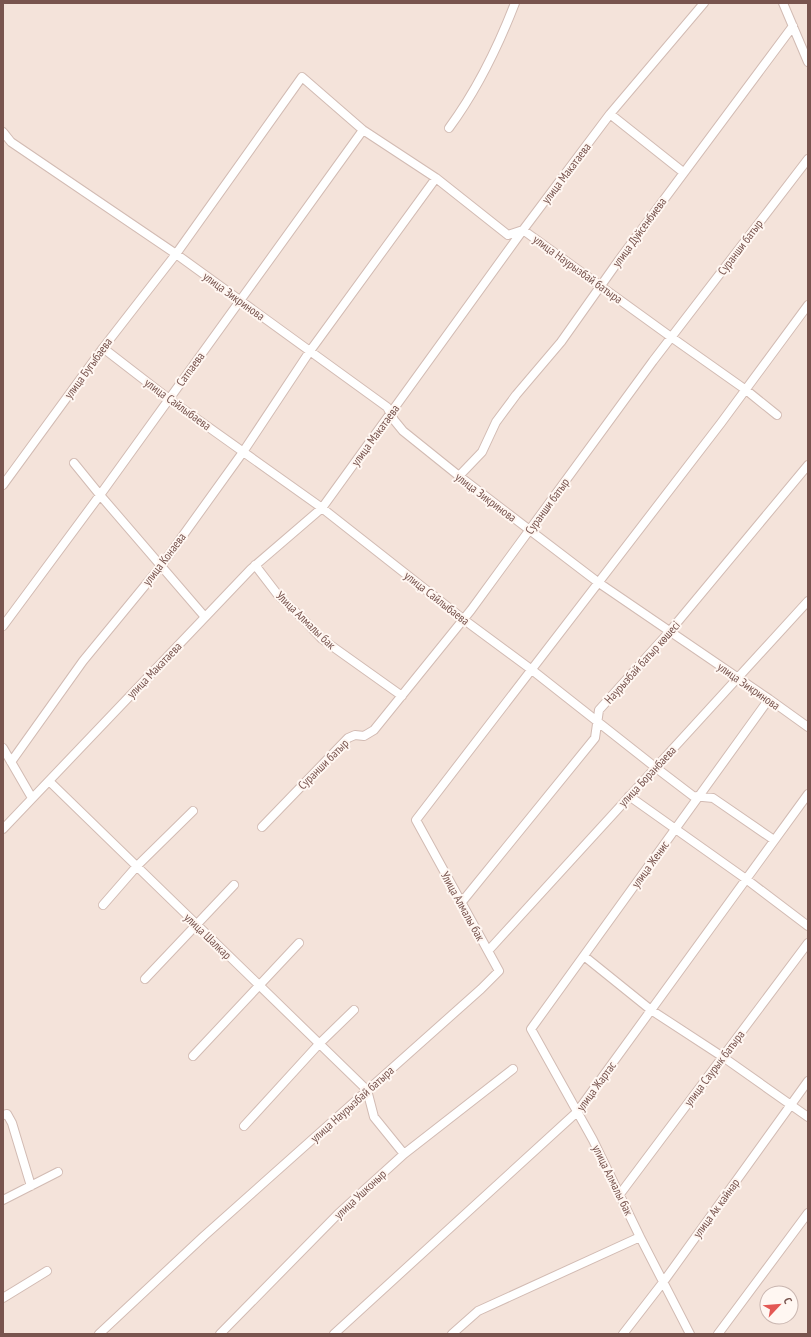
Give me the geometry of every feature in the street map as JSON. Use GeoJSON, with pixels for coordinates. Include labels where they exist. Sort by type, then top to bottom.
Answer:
{"type":"FeatureCollection","features":[{"type":"Feature","properties":{"kind":"street"},"geometry":{"type":"LineString","coordinates":[[449,128],[466,105],[502,37],[515,3]]}},
{"type":"Feature","properties":{"kind":"street","name":"улица Макатаева"},"geometry":{"type":"LineString","coordinates":[[3,829],[255,565],[322,508],[610,114],[704,3]]}},
{"type":"Feature","properties":{"kind":"street"},"geometry":{"type":"LineString","coordinates":[[783,3],[806,51],[808,62]]}},
{"type":"Feature","properties":{"kind":"street","name":"улица Дуйсенбиева"},"geometry":{"type":"LineString","coordinates":[[459,476],[482,452],[496,422],[516,395],[561,342],[683,172],[793,26]]}},
{"type":"Feature","properties":{"kind":"street","name":"улица Наурызбай батыра"},"geometry":{"type":"LineString","coordinates":[[302,77],[363,130],[436,178],[508,234],[524,230],[746,390],[777,415]]}},
{"type":"Feature","properties":{"kind":"street","name":"улица Бугыбаева"},"geometry":{"type":"LineString","coordinates":[[3,485],[103,348],[176,254],[302,77]]}},
{"type":"Feature","properties":{"kind":"street"},"geometry":{"type":"LineString","coordinates":[[610,114],[683,172]]}},
{"type":"Feature","properties":{"kind":"street","name":"Сатпаева"},"geometry":{"type":"LineString","coordinates":[[3,626],[100,495],[363,130]]}},
{"type":"Feature","properties":{"kind":"street","name":"улица Зикринова"},"geometry":{"type":"LineString","coordinates":[[3,132],[12,142],[176,254],[387,407],[390,414],[403,431],[459,476],[599,582],[808,727]]}},
{"type":"Feature","properties":{"kind":"street","name":"Суранши батыр"},"geometry":{"type":"LineString","coordinates":[[262,826],[348,738],[355,735],[364,736],[370,734],[402,696],[463,619],[671,337],[808,159]]}},
{"type":"Feature","properties":{"kind":"street","name":"улица Конаева"},"geometry":{"type":"LineString","coordinates":[[11,762],[83,661],[161,566],[243,452],[310,351],[436,178]]}},
{"type":"Feature","properties":{"kind":"street"},"geometry":{"type":"LineString","coordinates":[[532,670],[746,390],[808,305]]}},
{"type":"Feature","properties":{"kind":"street","name":"улица Сайлыбаева"},"geometry":{"type":"LineString","coordinates":[[103,348],[169,399],[322,508],[463,619],[532,670],[655,768],[693,796],[713,798],[774,840]]}},
{"type":"Feature","properties":{"kind":"street"},"geometry":{"type":"LineString","coordinates":[[74,463],[205,617]]}},
{"type":"Feature","properties":{"kind":"street","name":"Наурызбай батыр көшесі"},"geometry":{"type":"LineString","coordinates":[[461,902],[595,738],[599,710],[670,632],[808,465]]}},
{"type":"Feature","properties":{"kind":"street","name":"Улица Алмалы бак"},"geometry":{"type":"LineString","coordinates":[[255,565],[278,594],[322,639],[402,696]]}},
{"type":"Feature","properties":{"kind":"street","name":"улица Боранбаева"},"geometry":{"type":"LineString","coordinates":[[488,951],[808,601]]}},
{"type":"Feature","properties":{"kind":"street","name":"Улица Алмалы бак"},"geometry":{"type":"LineString","coordinates":[[499,971],[416,820],[532,670]]}},
{"type":"Feature","properties":{"kind":"street","name":"улица Женис"},"geometry":{"type":"LineString","coordinates":[[531,1029],[769,699]]}},
{"type":"Feature","properties":{"kind":"street"},"geometry":{"type":"LineString","coordinates":[[3,748],[32,798]]}},
{"type":"Feature","properties":{"kind":"street","name":"улица Шалкар"},"geometry":{"type":"LineString","coordinates":[[49,781],[367,1090]]}},
{"type":"Feature","properties":{"kind":"street","name":"улица Жартас"},"geometry":{"type":"LineString","coordinates":[[334,1334],[577,1112],[808,794]]}},
{"type":"Feature","properties":{"kind":"street"},"geometry":{"type":"LineString","coordinates":[[629,796],[746,879],[808,926]]}},
{"type":"Feature","properties":{"kind":"street"},"geometry":{"type":"LineString","coordinates":[[103,905],[137,866],[193,811]]}},
{"type":"Feature","properties":{"kind":"street"},"geometry":{"type":"LineString","coordinates":[[145,979],[234,884]]}},
{"type":"Feature","properties":{"kind":"street"},"geometry":{"type":"LineString","coordinates":[[193,1056],[299,943]]}},
{"type":"Feature","properties":{"kind":"street","name":"улица Саурык батыра"},"geometry":{"type":"LineString","coordinates":[[620,1194],[808,943]]}},
{"type":"Feature","properties":{"kind":"street"},"geometry":{"type":"LineString","coordinates":[[584,956],[651,1010],[723,1057],[808,1117]]}},
{"type":"Feature","properties":{"kind":"street","name":"улица Наурызбай батыра"},"geometry":{"type":"LineString","coordinates":[[99,1334],[204,1236],[481,989],[499,971]]}},
{"type":"Feature","properties":{"kind":"street"},"geometry":{"type":"LineString","coordinates":[[244,1126],[319,1044],[354,1010]]}},
{"type":"Feature","properties":{"kind":"street","name":"улица Алмалы бак"},"geometry":{"type":"LineString","coordinates":[[531,1029],[620,1194],[640,1238],[664,1281],[690,1334]]}},
{"type":"Feature","properties":{"kind":"street","name":"улица Ушконыр"},"geometry":{"type":"LineString","coordinates":[[220,1334],[338,1214],[404,1154],[513,1069]]}},
{"type":"Feature","properties":{"kind":"street","name":"улица Ак кайнар"},"geometry":{"type":"LineString","coordinates":[[623,1334],[664,1281],[808,1081]]}},
{"type":"Feature","properties":{"kind":"street"},"geometry":{"type":"LineString","coordinates":[[367,1090],[374,1117],[404,1154]]}},
{"type":"Feature","properties":{"kind":"street"},"geometry":{"type":"LineString","coordinates":[[3,1116],[7,1114],[12,1123],[31,1186]]}},
{"type":"Feature","properties":{"kind":"street"},"geometry":{"type":"LineString","coordinates":[[3,1200],[58,1172]]}},
{"type":"Feature","properties":{"kind":"street"},"geometry":{"type":"LineString","coordinates":[[718,1334],[808,1213]]}},
{"type":"Feature","properties":{"kind":"street"},"geometry":{"type":"LineString","coordinates":[[452,1334],[478,1311],[640,1238]]}},
{"type":"Feature","properties":{"kind":"street"},"geometry":{"type":"LineString","coordinates":[[3,1298],[47,1271]]}},
{"type":"Feature","properties":{"kind":"shaded area"},"geometry":{"type":"Polygon","coordinates":[[[3,3],[808,3],[808,1334],[3,1334],[3,3]]]}}]}
